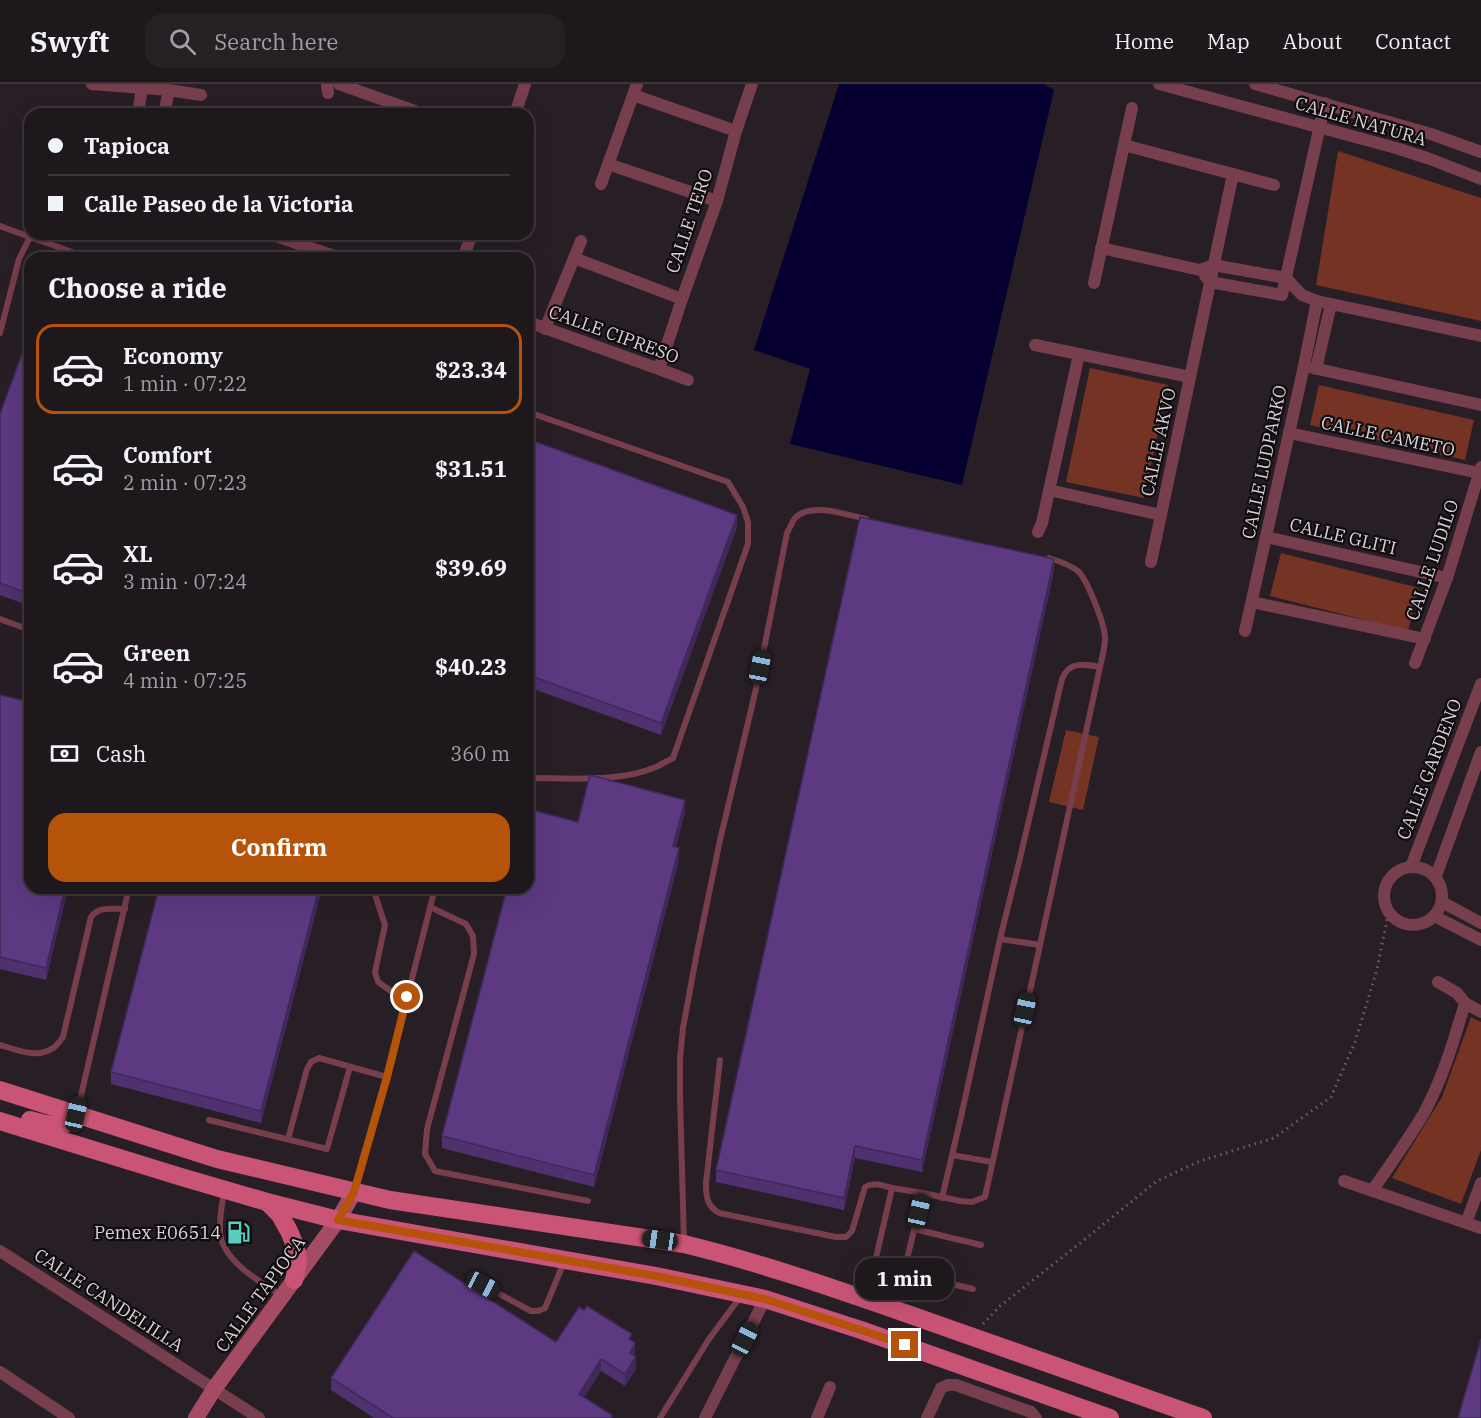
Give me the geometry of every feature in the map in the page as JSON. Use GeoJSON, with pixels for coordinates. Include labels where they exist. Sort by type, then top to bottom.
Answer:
{"type":"FeatureCollection","features":[{"type":"Feature","properties":{"kind":"main road"},"geometry":{"type":"LineString","coordinates":[[0,1090],[217,1159],[354,1192],[399,1202],[684,1244],[778,1270],[866,1299],[1203,1418]]}},
{"type":"Feature","properties":{"kind":"main road"},"geometry":{"type":"LineString","coordinates":[[0,1110],[50,1125],[63,1125],[72,1121],[76,1114]]}},
{"type":"Feature","properties":{"kind":"main road"},"geometry":{"type":"LineString","coordinates":[[0,1121],[224,1190],[338,1220],[656,1276],[765,1299],[861,1330],[1110,1418]]}},
{"type":"Feature","properties":{"kind":"main road"},"geometry":{"type":"LineString","coordinates":[[267,1202],[280,1215],[290,1231],[296,1248],[298,1263],[294,1280]]}},
{"type":"Feature","properties":{"kind":"street"},"geometry":{"type":"LineString","coordinates":[[92,84],[142,88],[156,86],[201,95]]}},
{"type":"Feature","properties":{"kind":"street"},"geometry":{"type":"LineString","coordinates":[[339,84],[406,108]]}},
{"type":"Feature","properties":{"kind":"street","name":"CALLE TERO"},"geometry":{"type":"LineString","coordinates":[[659,369],[717,201],[736,131],[752,84]]}},
{"type":"Feature","properties":{"kind":"street","name":"CALLE NATURA"},"geometry":{"type":"LineString","coordinates":[[1159,84],[1430,159],[1481,179]]}},
{"type":"Feature","properties":{"kind":"street","name":"CALLE NATURA"},"geometry":{"type":"LineString","coordinates":[[1255,84],[1431,134],[1481,152]]}},
{"type":"Feature","properties":{"kind":"street"},"geometry":{"type":"LineString","coordinates":[[516,108],[522,85]]}},
{"type":"Feature","properties":{"kind":"street"},"geometry":{"type":"LineString","coordinates":[[139,108],[142,88]]}},
{"type":"Feature","properties":{"kind":"street"},"geometry":{"type":"LineString","coordinates":[[601,184],[635,89],[736,131]]}},
{"type":"Feature","properties":{"kind":"street"},"geometry":{"type":"LineString","coordinates":[[165,108],[169,90]]}},
{"type":"Feature","properties":{"kind":"street"},"geometry":{"type":"LineString","coordinates":[[1200,270],[1210,282],[1282,295],[1290,283],[1325,103]]}},
{"type":"Feature","properties":{"kind":"street"},"geometry":{"type":"LineString","coordinates":[[1094,283],[1132,108]]}},
{"type":"Feature","properties":{"kind":"street"},"geometry":{"type":"LineString","coordinates":[[1124,145],[1274,185]]}},
{"type":"Feature","properties":{"kind":"street"},"geometry":{"type":"LineString","coordinates":[[608,164],[717,201]]}},
{"type":"Feature","properties":{"kind":"street","name":"CALLE AKVO"},"geometry":{"type":"LineString","coordinates":[[1151,562],[1233,174]]}},
{"type":"Feature","properties":{"kind":"street"},"geometry":{"type":"LineString","coordinates":[[299,240],[326,252]]}},
{"type":"Feature","properties":{"kind":"street"},"geometry":{"type":"LineString","coordinates":[[545,329],[580,241]]}},
{"type":"Feature","properties":{"kind":"street"},"geometry":{"type":"LineString","coordinates":[[1101,248],[1200,270],[1213,265],[1290,283],[1302,295],[1317,301],[1481,336]]}},
{"type":"Feature","properties":{"kind":"street"},"geometry":{"type":"LineString","coordinates":[[574,258],[682,299]]}},
{"type":"Feature","properties":{"kind":"street","name":"CALLE LUDPARKO"},"geometry":{"type":"LineString","coordinates":[[1245,631],[1317,301]]}},
{"type":"Feature","properties":{"kind":"street"},"geometry":{"type":"LineString","coordinates":[[1316,369],[1331,304]]}},
{"type":"Feature","properties":{"kind":"street","name":"CALLE CIPRESO"},"geometry":{"type":"LineString","coordinates":[[534,324],[688,380]]}},
{"type":"Feature","properties":{"kind":"street","name":"CALLE AKVO"},"geometry":{"type":"LineString","coordinates":[[1035,345],[1190,377]]}},
{"type":"Feature","properties":{"kind":"street"},"geometry":{"type":"LineString","coordinates":[[1038,532],[1042,524],[1079,354]]}},
{"type":"Feature","properties":{"kind":"street"},"geometry":{"type":"LineString","coordinates":[[1304,366],[1481,405]]}},
{"type":"Feature","properties":{"kind":"street","name":"CALLE CAMETO"},"geometry":{"type":"LineString","coordinates":[[1289,433],[1480,470]]}},
{"type":"Feature","properties":{"kind":"street","name":"CALLE LUDILO"},"geometry":{"type":"LineString","coordinates":[[1415,663],[1447,578],[1480,470]]}},
{"type":"Feature","properties":{"kind":"street","name":"CALLE AKVO"},"geometry":{"type":"LineString","coordinates":[[1049,490],[1161,515]]}},
{"type":"Feature","properties":{"kind":"street","name":"CALLE GLITI"},"geometry":{"type":"LineString","coordinates":[[1266,537],[1447,578]]}},
{"type":"Feature","properties":{"kind":"street"},"geometry":{"type":"LineString","coordinates":[[1252,602],[1425,639]]}},
{"type":"Feature","properties":{"kind":"street","name":"CALLE GARDENO"},"geometry":{"type":"LineString","coordinates":[[1411,867],[1481,684]]}},
{"type":"Feature","properties":{"kind":"street"},"geometry":{"type":"LineString","coordinates":[[1436,876],[1481,752]]}},
{"type":"Feature","properties":{"kind":"street"},"geometry":{"type":"LineString","coordinates":[[1404,868],[1423,868],[1436,876],[1443,895],[1442,902],[1434,916],[1428,921],[1414,925],[1399,921],[1385,905],[1387,883],[1391,876],[1404,868]]}},
{"type":"Feature","properties":{"kind":"street"},"geometry":{"type":"LineString","coordinates":[[1442,902],[1481,923]]}},
{"type":"Feature","properties":{"kind":"street"},"geometry":{"type":"LineString","coordinates":[[1434,916],[1481,940]]}},
{"type":"Feature","properties":{"kind":"street"},"geometry":{"type":"LineString","coordinates":[[1438,982],[1457,993],[1465,1003],[1481,1012]]}},
{"type":"Feature","properties":{"kind":"street"},"geometry":{"type":"LineString","coordinates":[[1372,1191],[1425,1111],[1451,1049],[1465,1003]]}},
{"type":"Feature","properties":{"kind":"street"},"geometry":{"type":"LineString","coordinates":[[1344,1182],[1481,1228]]}},
{"type":"Feature","properties":{"kind":"street"},"geometry":{"type":"LineString","coordinates":[[1466,1223],[1481,1183]]}},
{"type":"Feature","properties":{"kind":"street","name":"CALLE TAPIOCA"},"geometry":{"type":"LineString","coordinates":[[195,1418],[338,1220],[354,1192]]}},
{"type":"Feature","properties":{"kind":"street","name":"CALLE CANDELILLA"},"geometry":{"type":"LineString","coordinates":[[0,1251],[259,1418]]}},
{"type":"Feature","properties":{"kind":"street"},"geometry":{"type":"LineString","coordinates":[[705,1418],[765,1299]]}},
{"type":"Feature","properties":{"kind":"street"},"geometry":{"type":"LineString","coordinates":[[0,1372],[69,1418]]}},
{"type":"Feature","properties":{"kind":"street"},"geometry":{"type":"LineString","coordinates":[[927,1418],[941,1388],[948,1385],[956,1385],[1031,1412],[1036,1418]]}},
{"type":"Feature","properties":{"kind":"street"},"geometry":{"type":"LineString","coordinates":[[817,1418],[830,1387]]}},
{"type":"Feature","properties":{"kind":"lane"},"geometry":{"type":"LineString","coordinates":[[0,226],[24,235]]}},
{"type":"Feature","properties":{"kind":"lane"},"geometry":{"type":"LineString","coordinates":[[0,333],[19,259],[28,240]]}},
{"type":"Feature","properties":{"kind":"lane"},"geometry":{"type":"LineString","coordinates":[[38,240],[72,252]]}},
{"type":"Feature","properties":{"kind":"lane"},"geometry":{"type":"LineString","coordinates":[[534,414],[728,482],[743,507],[748,522],[748,544],[673,758],[655,768],[632,774],[609,777],[534,778]]}},
{"type":"Feature","properties":{"kind":"lane"},"geometry":{"type":"LineString","coordinates":[[684,1244],[680,1097],[683,1028],[718,852],[756,689],[787,533],[794,518],[806,511],[821,510],[867,519]]}},
{"type":"Feature","properties":{"kind":"lane"},"geometry":{"type":"LineString","coordinates":[[720,1060],[706,1184],[707,1202],[719,1213],[836,1238],[846,1237],[852,1231],[865,1187],[871,1184],[972,1202],[985,1197],[1105,637],[1097,609],[1079,573],[1070,566],[1040,556]]}},
{"type":"Feature","properties":{"kind":"lane"},"geometry":{"type":"LineString","coordinates":[[0,619],[24,628]]}},
{"type":"Feature","properties":{"kind":"lane"},"geometry":{"type":"LineString","coordinates":[[942,1198],[1000,939],[1062,679],[1065,671],[1075,666],[1084,664],[1100,667]]}},
{"type":"Feature","properties":{"kind":"lane"},"geometry":{"type":"LineString","coordinates":[[76,1114],[128,894]]}},
{"type":"Feature","properties":{"kind":"lane"},"geometry":{"type":"LineString","coordinates":[[375,894],[385,925],[375,972],[378,982],[391,991],[407,997]]}},
{"type":"Feature","properties":{"kind":"lane"},"geometry":{"type":"LineString","coordinates":[[354,1192],[387,1077],[433,894]]}},
{"type":"Feature","properties":{"kind":"lane"},"geometry":{"type":"LineString","coordinates":[[430,907],[466,924],[473,936],[474,954],[427,1129],[425,1154],[435,1171],[588,1202]]}},
{"type":"Feature","properties":{"kind":"lane"},"geometry":{"type":"LineString","coordinates":[[0,1045],[38,1054],[54,1048],[63,1037],[91,917],[96,911],[104,909],[124,909]]}},
{"type":"Feature","properties":{"kind":"lane"},"geometry":{"type":"LineString","coordinates":[[1000,939],[1040,945]]}},
{"type":"Feature","properties":{"kind":"lane"},"geometry":{"type":"LineString","coordinates":[[288,1139],[307,1069],[311,1062],[319,1058],[387,1077]]}},
{"type":"Feature","properties":{"kind":"lane"},"geometry":{"type":"LineString","coordinates":[[209,1120],[327,1149],[350,1067]]}},
{"type":"Feature","properties":{"kind":"lane"},"geometry":{"type":"LineString","coordinates":[[952,1155],[992,1162]]}},
{"type":"Feature","properties":{"kind":"lane"},"geometry":{"type":"LineString","coordinates":[[866,1299],[892,1188]]}},
{"type":"Feature","properties":{"kind":"lane"},"geometry":{"type":"LineString","coordinates":[[224,1190],[220,1235],[226,1252],[245,1270],[282,1296]]}},
{"type":"Feature","properties":{"kind":"lane"},"geometry":{"type":"LineString","coordinates":[[923,1193],[907,1259],[912,1271],[922,1277],[973,1288]]}},
{"type":"Feature","properties":{"kind":"lane"},"geometry":{"type":"LineString","coordinates":[[914,1229],[981,1245]]}},
{"type":"Feature","properties":{"kind":"lane"},"geometry":{"type":"LineString","coordinates":[[483,1285],[531,1311],[538,1311],[545,1308],[565,1260]]}},
{"type":"Feature","properties":{"kind":"lane"},"geometry":{"type":"LineString","coordinates":[[660,1418],[709,1339],[742,1295]]}},
{"type":"Feature","properties":{"kind":"path"},"geometry":{"type":"LineString","coordinates":[[972,1336],[1000,1306],[1157,1181],[1200,1161],[1274,1138],[1331,1097],[1356,1042],[1376,974],[1389,911]]}},
{"type":"Feature","properties":{"kind":"shaded area"},"geometry":{"type":"Polygon","coordinates":[[[839,84],[1043,84],[1054,90],[962,485],[790,444],[810,369],[754,350],[839,84]]]}},
{"type":"Feature","properties":{"kind":"shaded area"},"geometry":{"type":"Polygon","coordinates":[[[1338,151],[1481,198],[1481,321],[1316,285],[1338,151]]]}},
{"type":"Feature","properties":{"kind":"shaded area"},"geometry":{"type":"Polygon","coordinates":[[[1090,368],[1168,385],[1144,498],[1066,482],[1090,368]]]}},
{"type":"Feature","properties":{"kind":"shaded area"},"geometry":{"type":"Polygon","coordinates":[[[1319,385],[1474,420],[1465,460],[1310,425],[1319,385]]]}},
{"type":"Feature","properties":{"kind":"shaded area"},"geometry":{"type":"Polygon","coordinates":[[[1281,553],[1419,588],[1408,631],[1270,596],[1281,553]]]}},
{"type":"Feature","properties":{"kind":"shaded area"},"geometry":{"type":"Polygon","coordinates":[[[1066,730],[1099,737],[1083,810],[1049,802],[1066,730]]]}},
{"type":"Feature","properties":{"kind":"shaded area"},"geometry":{"type":"Polygon","coordinates":[[[1471,1017],[1481,1022],[1481,1150],[1461,1204],[1392,1178],[1442,1097],[1471,1017]]]}},
{"type":"Feature","properties":{"kind":"building"},"geometry":{"type":"Polygon","coordinates":[[[24,348],[24,592],[0,583],[0,414],[24,348]]]}},
{"type":"Feature","properties":{"kind":"building"},"geometry":{"type":"Polygon","coordinates":[[[534,441],[737,515],[661,723],[534,677],[534,441]]]}},
{"type":"Feature","properties":{"kind":"building"},"geometry":{"type":"Polygon","coordinates":[[[860,517],[1054,559],[922,1160],[855,1146],[844,1198],[716,1170],[860,517]]]}},
{"type":"Feature","properties":{"kind":"building"},"geometry":{"type":"Polygon","coordinates":[[[0,695],[24,701],[24,894],[64,894],[46,968],[0,957],[0,695]]]}},
{"type":"Feature","properties":{"kind":"building"},"geometry":{"type":"Polygon","coordinates":[[[590,775],[685,800],[673,846],[679,848],[594,1175],[442,1136],[505,894],[534,894],[534,811],[578,822],[590,775]]]}},
{"type":"Feature","properties":{"kind":"building"},"geometry":{"type":"Polygon","coordinates":[[[157,894],[317,894],[261,1111],[111,1072],[157,894]]]}},
{"type":"Feature","properties":{"kind":"building"},"geometry":{"type":"Polygon","coordinates":[[[414,1251],[556,1342],[579,1307],[584,1310],[587,1306],[632,1334],[629,1339],[635,1343],[630,1353],[636,1357],[625,1374],[601,1359],[579,1394],[612,1415],[611,1418],[393,1418],[331,1378],[414,1251]]]}},
{"type":"Feature","properties":{"kind":"building"},"geometry":{"type":"Polygon","coordinates":[[[1481,1339],[1481,1418],[1458,1418],[1481,1339]]]}},
{"type":"Feature","properties":{"kind":"place","name":"Pemex E06514"},"geometry":{"type":"Point","coordinates":[239,1232]}},
{"type":"Feature","properties":{"kind":"route"},"geometry":{"type":"LineString","coordinates":[[407,997],[354,1192],[338,1220],[656,1276],[765,1299],[905,1345]]}}]}
